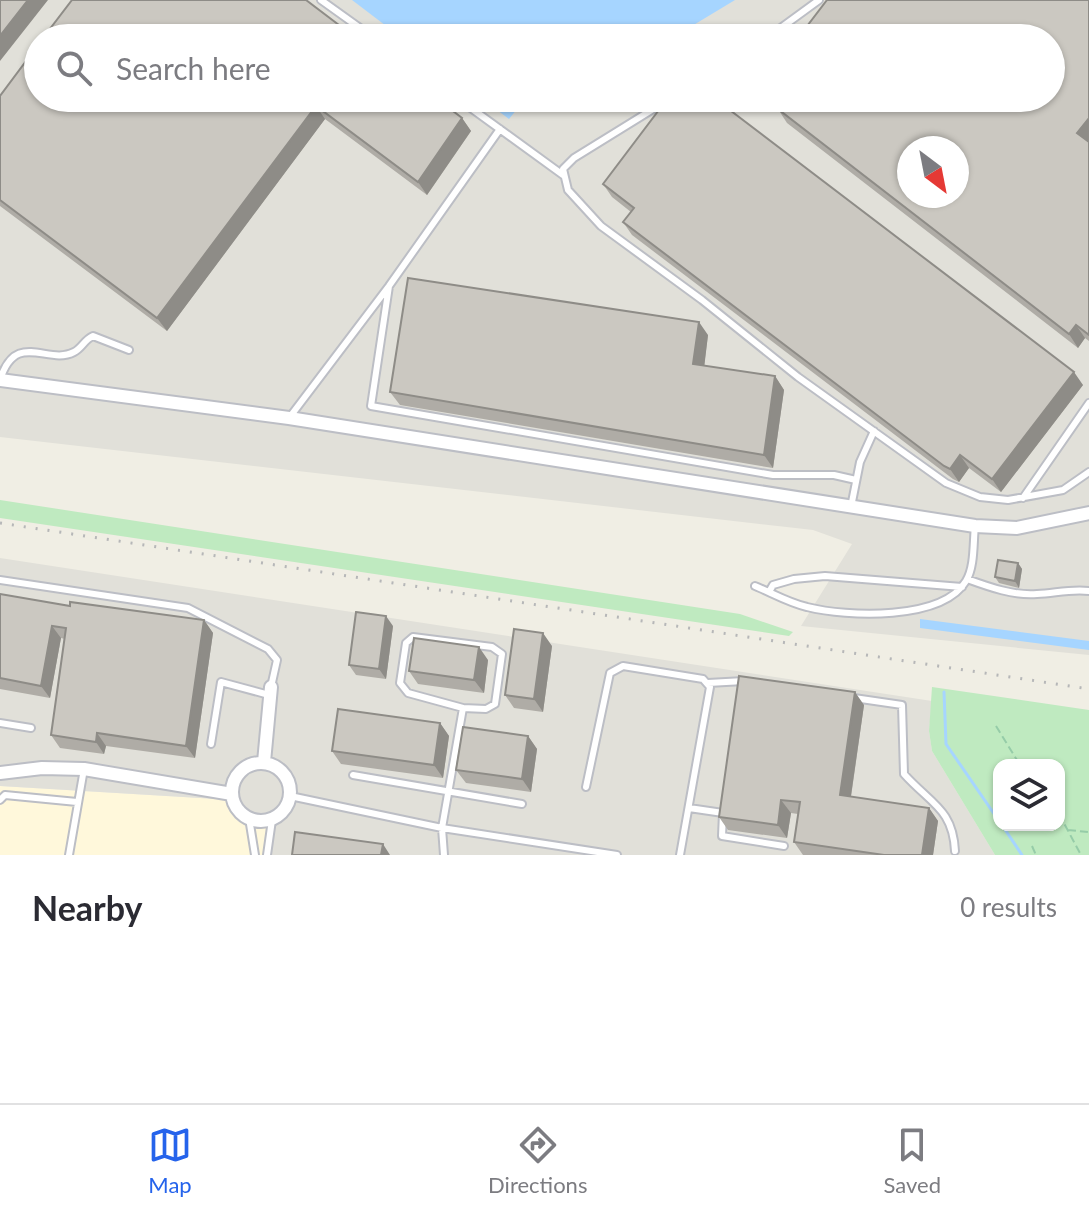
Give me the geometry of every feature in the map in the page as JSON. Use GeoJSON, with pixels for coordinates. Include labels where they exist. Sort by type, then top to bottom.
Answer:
{"type":"FeatureCollection","features":[{"type":"Feature","properties":{"kind":"street"},"geometry":{"type":"LineString","coordinates":[[0,380],[289,418],[975,526],[1017,528],[1089,513]]}},
{"type":"Feature","properties":{"kind":"street"},"geometry":{"type":"LineString","coordinates":[[264,762],[270,691]]}},
{"type":"Feature","properties":{"kind":"street"},"geometry":{"type":"LineString","coordinates":[[264,762],[282,770],[288,779],[290,796],[285,808],[272,820],[249,818],[235,804],[232,794],[237,775],[245,768],[264,762]]}},
{"type":"Feature","properties":{"kind":"street"},"geometry":{"type":"LineString","coordinates":[[0,773],[42,768],[84,769],[232,794]]}},
{"type":"Feature","properties":{"kind":"lane"},"geometry":{"type":"LineString","coordinates":[[321,0],[354,24]]}},
{"type":"Feature","properties":{"kind":"lane"},"geometry":{"type":"LineString","coordinates":[[786,24],[819,0]]}},
{"type":"Feature","properties":{"kind":"lane"},"geometry":{"type":"LineString","coordinates":[[476,112],[563,175],[576,202],[601,226],[946,483],[980,497],[1023,498],[1063,490],[1089,472]]}},
{"type":"Feature","properties":{"kind":"lane"},"geometry":{"type":"LineString","coordinates":[[563,175],[574,158],[648,112]]}},
{"type":"Feature","properties":{"kind":"lane"},"geometry":{"type":"LineString","coordinates":[[289,418],[389,286],[500,129]]}},
{"type":"Feature","properties":{"kind":"lane"},"geometry":{"type":"LineString","coordinates":[[395,277],[410,279]]}},
{"type":"Feature","properties":{"kind":"lane"},"geometry":{"type":"LineString","coordinates":[[389,286],[371,406],[773,475],[834,475],[856,480]]}},
{"type":"Feature","properties":{"kind":"lane"},"geometry":{"type":"LineString","coordinates":[[0,380],[8,361],[16,355],[70,354],[93,336],[129,350]]}},
{"type":"Feature","properties":{"kind":"lane"},"geometry":{"type":"LineString","coordinates":[[1023,498],[1089,403]]}},
{"type":"Feature","properties":{"kind":"lane"},"geometry":{"type":"LineString","coordinates":[[851,507],[856,480],[874,431]]}},
{"type":"Feature","properties":{"kind":"lane"},"geometry":{"type":"LineString","coordinates":[[763,493],[773,475]]}},
{"type":"Feature","properties":{"kind":"lane"},"geometry":{"type":"LineString","coordinates":[[755,586],[818,609],[885,612],[937,605],[962,587],[967,579],[975,526]]}},
{"type":"Feature","properties":{"kind":"lane"},"geometry":{"type":"LineString","coordinates":[[769,592],[773,585],[809,577],[962,587]]}},
{"type":"Feature","properties":{"kind":"lane"},"geometry":{"type":"LineString","coordinates":[[967,579],[1023,593],[1068,588],[1089,591]]}},
{"type":"Feature","properties":{"kind":"lane"},"geometry":{"type":"LineString","coordinates":[[0,580],[188,608],[268,649],[277,660],[270,691],[221,682],[211,744]]}},
{"type":"Feature","properties":{"kind":"lane"},"geometry":{"type":"LineString","coordinates":[[413,637],[492,647],[502,654],[495,704],[486,709],[463,708],[408,693],[400,683],[406,643],[413,637]]}},
{"type":"Feature","properties":{"kind":"lane"},"geometry":{"type":"LineString","coordinates":[[586,787],[610,673],[623,666],[696,677],[708,683],[753,683]]}},
{"type":"Feature","properties":{"kind":"lane"},"geometry":{"type":"LineString","coordinates":[[680,855],[708,683]]}},
{"type":"Feature","properties":{"kind":"lane"},"geometry":{"type":"LineString","coordinates":[[843,696],[902,705],[904,774],[946,814],[954,827],[955,851]]}},
{"type":"Feature","properties":{"kind":"lane"},"geometry":{"type":"LineString","coordinates":[[444,855],[442,828],[463,708]]}},
{"type":"Feature","properties":{"kind":"lane"},"geometry":{"type":"LineString","coordinates":[[0,723],[31,728]]}},
{"type":"Feature","properties":{"kind":"lane"},"geometry":{"type":"LineString","coordinates":[[69,855],[84,769]]}},
{"type":"Feature","properties":{"kind":"lane"},"geometry":{"type":"LineString","coordinates":[[353,775],[451,789],[522,804]]}},
{"type":"Feature","properties":{"kind":"lane"},"geometry":{"type":"LineString","coordinates":[[0,800],[5,795],[77,802]]}},
{"type":"Feature","properties":{"kind":"lane"},"geometry":{"type":"LineString","coordinates":[[290,796],[442,828],[617,855]]}},
{"type":"Feature","properties":{"kind":"lane"},"geometry":{"type":"LineString","coordinates":[[689,808],[723,813],[722,836],[784,846]]}},
{"type":"Feature","properties":{"kind":"lane"},"geometry":{"type":"LineString","coordinates":[[249,818],[255,855]]}},
{"type":"Feature","properties":{"kind":"lane"},"geometry":{"type":"LineString","coordinates":[[267,855],[272,820]]}},
{"type":"Feature","properties":{"kind":"path"},"geometry":{"type":"LineString","coordinates":[[996,726],[1016,759]]}},
{"type":"Feature","properties":{"kind":"path"},"geometry":{"type":"LineString","coordinates":[[1065,826],[1081,855]]}},
{"type":"Feature","properties":{"kind":"path"},"geometry":{"type":"LineString","coordinates":[[1067,830],[1089,832]]}},
{"type":"Feature","properties":{"kind":"path"},"geometry":{"type":"LineString","coordinates":[[1032,846],[1036,855]]}},
{"type":"Feature","properties":{"kind":"shaded area"},"geometry":{"type":"Polygon","coordinates":[[[0,0],[1089,0],[1089,655],[801,626],[852,544],[813,530],[0,437],[0,0]]]}},
{"type":"Feature","properties":{"kind":"shaded area"},"geometry":{"type":"Polygon","coordinates":[[[0,558],[932,701],[929,731],[932,751],[995,855],[271,855],[275,830],[256,825],[233,800],[0,786],[0,558]]]}},
{"type":"Feature","properties":{"kind":"shaded area"},"geometry":{"type":"Polygon","coordinates":[[[0,786],[233,800],[256,825],[275,830],[271,855],[0,855],[0,786]]]}},
{"type":"Feature","properties":{"kind":"green space"},"geometry":{"type":"Polygon","coordinates":[[[0,500],[740,614],[793,632],[789,636],[0,518],[0,500]]]}},
{"type":"Feature","properties":{"kind":"green space"},"geometry":{"type":"Polygon","coordinates":[[[932,687],[1089,710],[1089,855],[995,855],[932,751],[929,731],[932,687]]]}},
{"type":"Feature","properties":{"kind":"water"},"geometry":{"type":"Polygon","coordinates":[[[352,0],[735,0],[695,24],[384,24],[352,0]]]}},
{"type":"Feature","properties":{"kind":"water"},"geometry":{"type":"Polygon","coordinates":[[[500,112],[515,112],[509,119],[500,112]]]}},
{"type":"Feature","properties":{"kind":"water"},"geometry":{"type":"Polygon","coordinates":[[[920,619],[1089,641],[1089,650],[920,628],[920,619]]]}},
{"type":"Feature","properties":{"kind":"building"},"geometry":{"type":"Polygon","coordinates":[[[0,0],[28,0],[0,36],[0,0]]]}},
{"type":"Feature","properties":{"kind":"building"},"geometry":{"type":"Polygon","coordinates":[[[72,0],[306,0],[338,24],[54,24],[72,0]]]}},
{"type":"Feature","properties":{"kind":"building"},"geometry":{"type":"Polygon","coordinates":[[[827,0],[1089,0],[1089,118],[1077,133],[1089,142],[1089,335],[1076,325],[1069,334],[906,208],[969,208],[969,136],[897,136],[897,201],[782,112],[1065,112],[1065,24],[809,24],[827,0]]]}},
{"type":"Feature","properties":{"kind":"building"},"geometry":{"type":"Polygon","coordinates":[[[24,64],[24,112],[312,112],[157,318],[0,200],[0,96],[24,64]]]}},
{"type":"Feature","properties":{"kind":"building"},"geometry":{"type":"Polygon","coordinates":[[[324,112],[454,112],[462,118],[418,182],[324,112]]]}},
{"type":"Feature","properties":{"kind":"building"},"geometry":{"type":"Polygon","coordinates":[[[657,112],[732,112],[1074,372],[992,479],[960,455],[950,469],[623,222],[634,208],[603,184],[657,112]]]}},
{"type":"Feature","properties":{"kind":"building"},"geometry":{"type":"Polygon","coordinates":[[[408,278],[699,322],[693,364],[775,376],[764,455],[390,392],[408,278]]]}},
{"type":"Feature","properties":{"kind":"building"},"geometry":{"type":"Polygon","coordinates":[[[998,560],[1018,563],[1015,581],[995,577],[998,560]]]}},
{"type":"Feature","properties":{"kind":"building"},"geometry":{"type":"Polygon","coordinates":[[[0,594],[70,606],[70,602],[204,620],[186,746],[97,733],[96,742],[51,735],[66,628],[52,626],[41,686],[0,678],[0,594]]]}},
{"type":"Feature","properties":{"kind":"building"},"geometry":{"type":"Polygon","coordinates":[[[356,612],[386,616],[379,669],[349,665],[356,612]]]}},
{"type":"Feature","properties":{"kind":"building"},"geometry":{"type":"Polygon","coordinates":[[[514,629],[543,633],[534,699],[505,695],[514,629]]]}},
{"type":"Feature","properties":{"kind":"building"},"geometry":{"type":"Polygon","coordinates":[[[414,638],[479,647],[474,680],[409,671],[414,638]]]}},
{"type":"Feature","properties":{"kind":"building"},"geometry":{"type":"Polygon","coordinates":[[[739,676],[855,692],[840,795],[929,808],[922,855],[884,855],[794,842],[800,802],[781,800],[778,825],[719,817],[739,676]]]}},
{"type":"Feature","properties":{"kind":"building"},"geometry":{"type":"Polygon","coordinates":[[[338,709],[440,723],[434,765],[332,751],[338,709]]]}},
{"type":"Feature","properties":{"kind":"building"},"geometry":{"type":"Polygon","coordinates":[[[463,727],[528,736],[522,779],[456,770],[463,727]]]}},
{"type":"Feature","properties":{"kind":"building"},"geometry":{"type":"Polygon","coordinates":[[[295,832],[383,844],[381,855],[292,855],[295,832]]]}},
{"type":"Feature","properties":{"kind":"waterway"},"geometry":{"type":"LineString","coordinates":[[944,692],[946,744],[993,812]]}},
{"type":"Feature","properties":{"kind":"waterway"},"geometry":{"type":"LineString","coordinates":[[1006,831],[1022,855]]}},
{"type":"Feature","properties":{"kind":"railway"},"geometry":{"type":"LineString","coordinates":[[0,523],[1089,689]]}}]}
